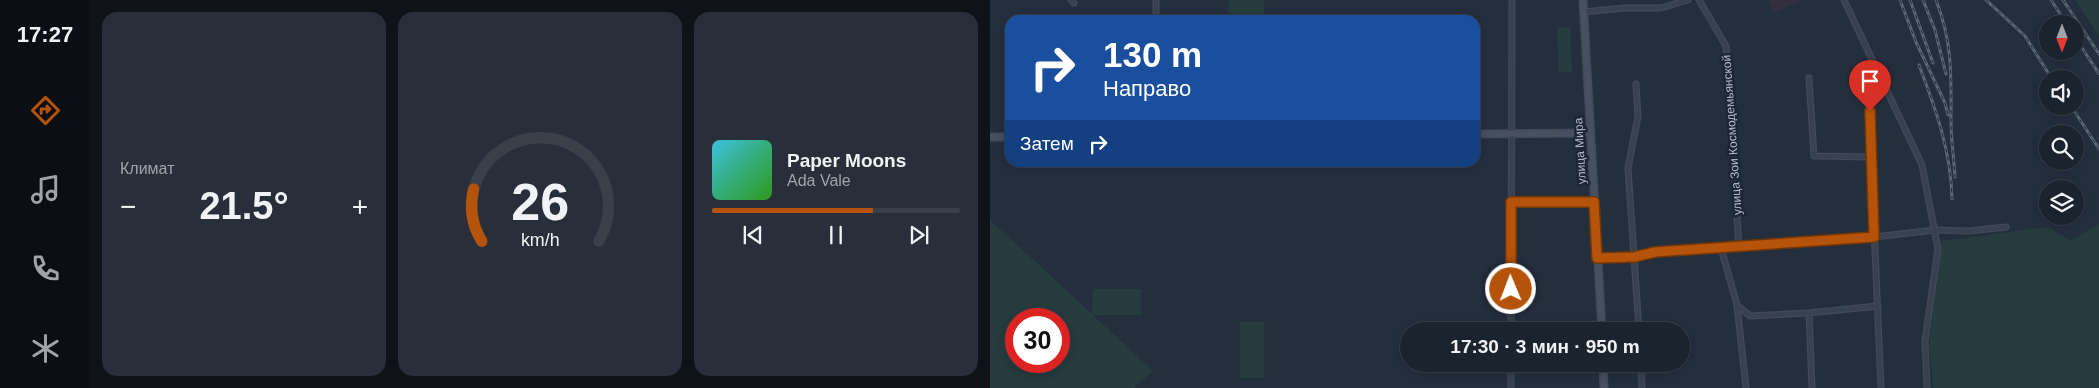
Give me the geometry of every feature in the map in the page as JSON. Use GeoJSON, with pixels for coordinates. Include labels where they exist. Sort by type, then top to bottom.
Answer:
{"type":"FeatureCollection","features":[{"type":"Feature","properties":{"kind":"main road","name":"улица Мира"},"geometry":{"type":"LineString","coordinates":[[1583,0],[1601,322]]}},
{"type":"Feature","properties":{"kind":"main road"},"geometry":{"type":"LineString","coordinates":[[1480,134],[1590,133]]}},
{"type":"Feature","properties":{"kind":"main road"},"geometry":{"type":"LineString","coordinates":[[990,137],[1005,137]]}},
{"type":"Feature","properties":{"kind":"main road"},"geometry":{"type":"LineString","coordinates":[[1603,372],[1604,388]]}},
{"type":"Feature","properties":{"kind":"street"},"geometry":{"type":"LineString","coordinates":[[1156,0],[1156,15]]}},
{"type":"Feature","properties":{"kind":"street"},"geometry":{"type":"LineString","coordinates":[[1511,322],[1512,0]]}},
{"type":"Feature","properties":{"kind":"street"},"geometry":{"type":"LineString","coordinates":[[1583,12],[1626,8],[1661,8],[1688,0]]}},
{"type":"Feature","properties":{"kind":"street","name":"улица Зои Космодемьянской"},"geometry":{"type":"LineString","coordinates":[[1699,0],[1726,46],[1739,247]]}},
{"type":"Feature","properties":{"kind":"street"},"geometry":{"type":"LineString","coordinates":[[1844,0],[1922,165],[1938,249],[1925,341],[1927,388]]}},
{"type":"Feature","properties":{"kind":"street"},"geometry":{"type":"LineString","coordinates":[[1875,68],[1870,71],[1868,77],[1881,388]]}},
{"type":"Feature","properties":{"kind":"street"},"geometry":{"type":"LineString","coordinates":[[1809,78],[1814,156],[1872,157]]}},
{"type":"Feature","properties":{"kind":"street"},"geometry":{"type":"LineString","coordinates":[[1636,84],[1638,116],[1628,168],[1638,322]]}},
{"type":"Feature","properties":{"kind":"street"},"geometry":{"type":"LineString","coordinates":[[1511,202],[1594,202]]}},
{"type":"Feature","properties":{"kind":"street"},"geometry":{"type":"LineString","coordinates":[[1597,258],[1634,257],[1655,252],[1874,237],[1935,230],[1969,231],[2006,227]]}},
{"type":"Feature","properties":{"kind":"street"},"geometry":{"type":"LineString","coordinates":[[1721,248],[1737,306],[1746,388]]}},
{"type":"Feature","properties":{"kind":"street"},"geometry":{"type":"LineString","coordinates":[[1737,306],[1750,316],[1809,313],[1878,306]]}},
{"type":"Feature","properties":{"kind":"street"},"geometry":{"type":"LineString","coordinates":[[1809,313],[1812,388]]}},
{"type":"Feature","properties":{"kind":"street"},"geometry":{"type":"LineString","coordinates":[[1511,372],[1511,388]]}},
{"type":"Feature","properties":{"kind":"street"},"geometry":{"type":"LineString","coordinates":[[1641,372],[1642,388]]}},
{"type":"Feature","properties":{"kind":"shaded area"},"geometry":{"type":"Polygon","coordinates":[[[1768,0],[1803,0],[1774,13],[1768,0]]]}},
{"type":"Feature","properties":{"kind":"green space"},"geometry":{"type":"Polygon","coordinates":[[[1229,0],[1264,0],[1264,14],[1228,14],[1229,0]]]}},
{"type":"Feature","properties":{"kind":"green space"},"geometry":{"type":"Polygon","coordinates":[[[2075,0],[2099,0],[2099,36],[2075,0]]]}},
{"type":"Feature","properties":{"kind":"green space"},"geometry":{"type":"Polygon","coordinates":[[[1570,27],[1572,72],[1559,72],[1557,28],[1570,27]]]}},
{"type":"Feature","properties":{"kind":"green space"},"geometry":{"type":"Polygon","coordinates":[[[990,220],[1092,314],[1093,289],[1141,289],[1141,315],[1093,315],[1153,371],[1134,388],[990,388],[990,220]]]}},
{"type":"Feature","properties":{"kind":"green space"},"geometry":{"type":"Polygon","coordinates":[[[2099,224],[2099,388],[1933,388],[1929,345],[1942,241],[2048,227],[2071,241],[2099,224]]]}},
{"type":"Feature","properties":{"kind":"green space"},"geometry":{"type":"Polygon","coordinates":[[[1240,322],[1264,322],[1264,378],[1240,378],[1240,322]]]}},
{"type":"Feature","properties":{"kind":"railway"},"geometry":{"type":"LineString","coordinates":[[1900,0],[1916,42],[1945,103],[1948,115]]}},
{"type":"Feature","properties":{"kind":"railway"},"geometry":{"type":"LineString","coordinates":[[1910,0],[1933,63]]}},
{"type":"Feature","properties":{"kind":"railway"},"geometry":{"type":"LineString","coordinates":[[1923,0],[1935,30],[1946,74]]}},
{"type":"Feature","properties":{"kind":"railway"},"geometry":{"type":"LineString","coordinates":[[1936,0],[1946,31],[1950,60],[1951,129],[1955,177]]}},
{"type":"Feature","properties":{"kind":"railway"},"geometry":{"type":"LineString","coordinates":[[1986,0],[2025,36],[2046,70]]}},
{"type":"Feature","properties":{"kind":"railway"},"geometry":{"type":"LineString","coordinates":[[2051,0],[2061,15]]}},
{"type":"Feature","properties":{"kind":"railway"},"geometry":{"type":"LineString","coordinates":[[2063,0],[2099,54]]}},
{"type":"Feature","properties":{"kind":"railway"},"geometry":{"type":"LineString","coordinates":[[2084,51],[2099,74]]}},
{"type":"Feature","properties":{"kind":"railway"},"geometry":{"type":"LineString","coordinates":[[1919,65],[1946,147],[1952,199]]}},
{"type":"Feature","properties":{"kind":"railway"},"geometry":{"type":"LineString","coordinates":[[2077,115],[2099,149]]}},
{"type":"Feature","properties":{"kind":"route"},"geometry":{"type":"LineString","coordinates":[[1511,289],[1511,202],[1594,202],[1597,258],[1634,257],[1655,252],[1874,237],[1870,111]]}}]}
